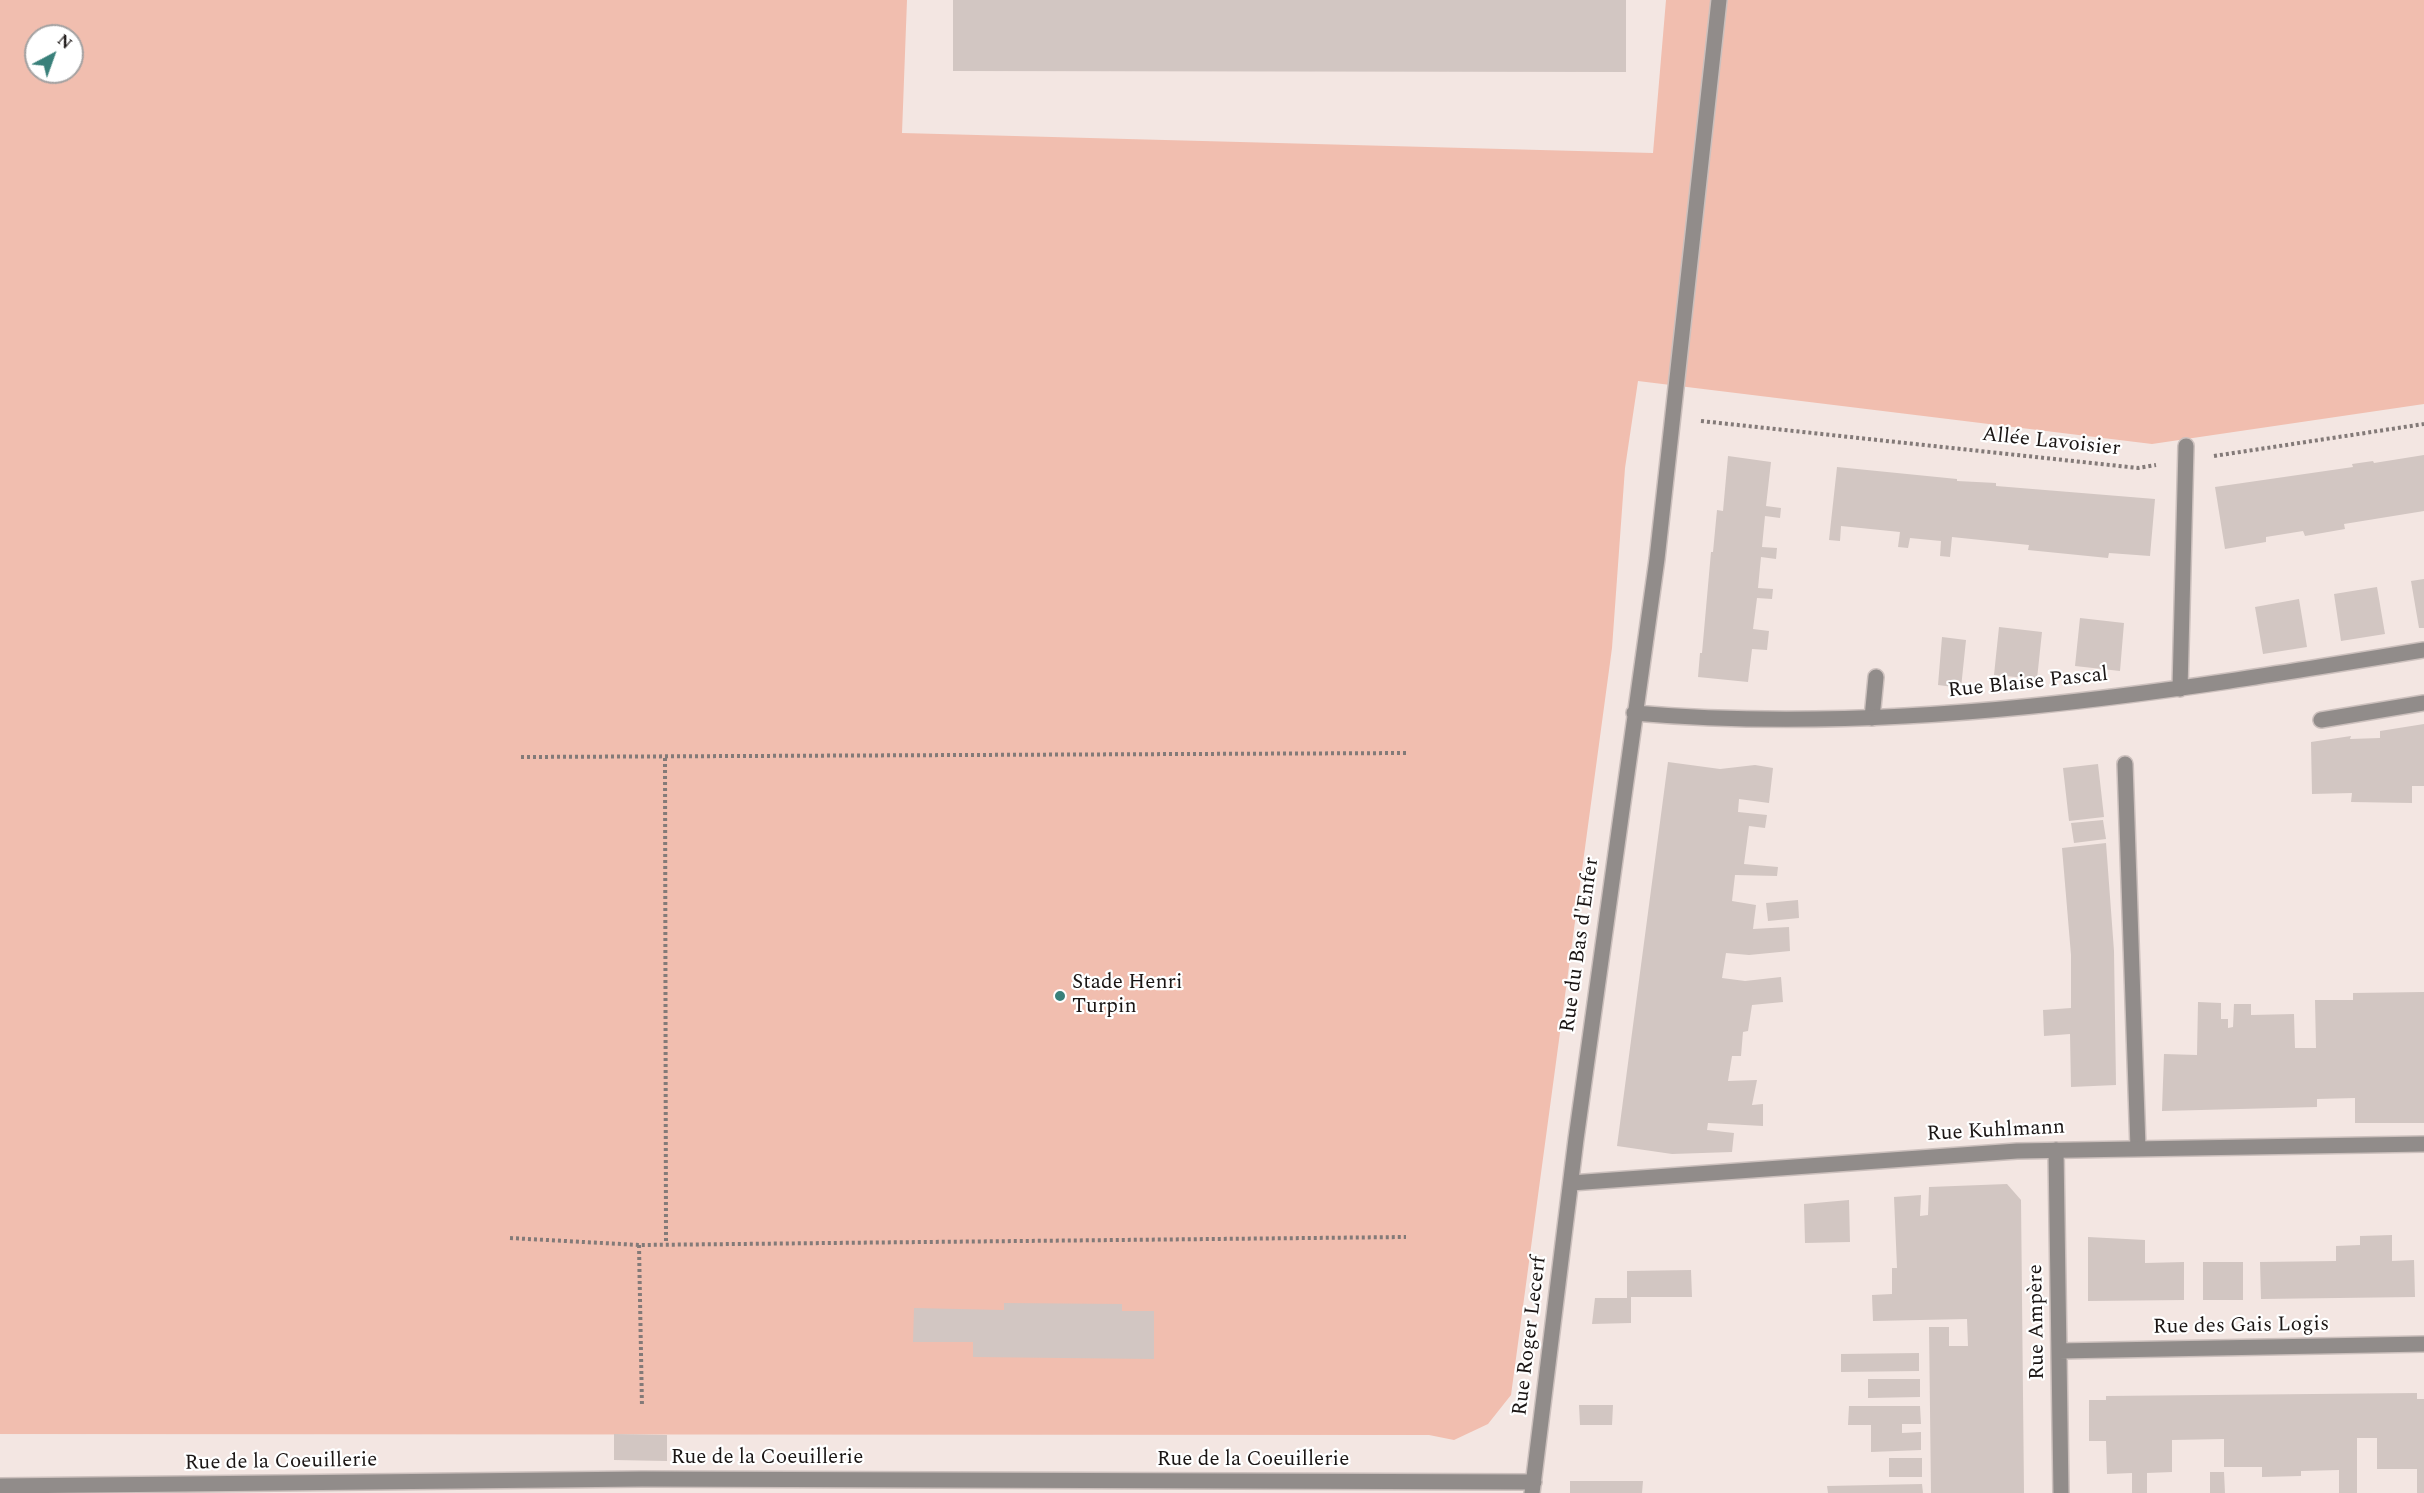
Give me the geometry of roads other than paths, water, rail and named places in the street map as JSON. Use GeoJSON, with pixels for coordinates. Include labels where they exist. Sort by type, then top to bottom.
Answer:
{"type":"FeatureCollection","features":[{"type":"Feature","properties":{"kind":"street","name":"Rue du Bas d'Enfer"},"geometry":{"type":"LineString","coordinates":[[1570,1183],[1674,418],[1719,0]]}},
{"type":"Feature","properties":{"kind":"street"},"geometry":{"type":"LineString","coordinates":[[2180,688],[2186,453]]}},
{"type":"Feature","properties":{"kind":"street","name":"Rue Blaise Pascal"},"geometry":{"type":"LineString","coordinates":[[1634,713],[1731,720],[1950,715],[2180,688],[2424,650]]}},
{"type":"Feature","properties":{"kind":"street"},"geometry":{"type":"LineString","coordinates":[[1872,718],[1876,677]]}},
{"type":"Feature","properties":{"kind":"street"},"geometry":{"type":"LineString","coordinates":[[2321,720],[2424,703]]}},
{"type":"Feature","properties":{"kind":"street"},"geometry":{"type":"LineString","coordinates":[[2125,764],[2138,1148]]}},
{"type":"Feature","properties":{"kind":"street","name":"Rue Kuhlmann"},"geometry":{"type":"LineString","coordinates":[[1570,1183],[2056,1150],[2424,1144]]}},
{"type":"Feature","properties":{"kind":"street","name":"Rue Ampère"},"geometry":{"type":"LineString","coordinates":[[2056,1150],[2061,1493]]}},
{"type":"Feature","properties":{"kind":"street","name":"Rue Roger Lecerf"},"geometry":{"type":"LineString","coordinates":[[1533,1487],[1570,1183]]}},
{"type":"Feature","properties":{"kind":"street","name":"Rue des Gais Logis"},"geometry":{"type":"LineString","coordinates":[[2059,1351],[2424,1344]]}},
{"type":"Feature","properties":{"kind":"street","name":"Rue de la Coeuillerie"},"geometry":{"type":"LineString","coordinates":[[0,1486],[1533,1487]]}},
{"type":"Feature","properties":{"kind":"place","name":"Stade Henri Turpin"},"geometry":{"type":"Point","coordinates":[1060,996]}}]}
